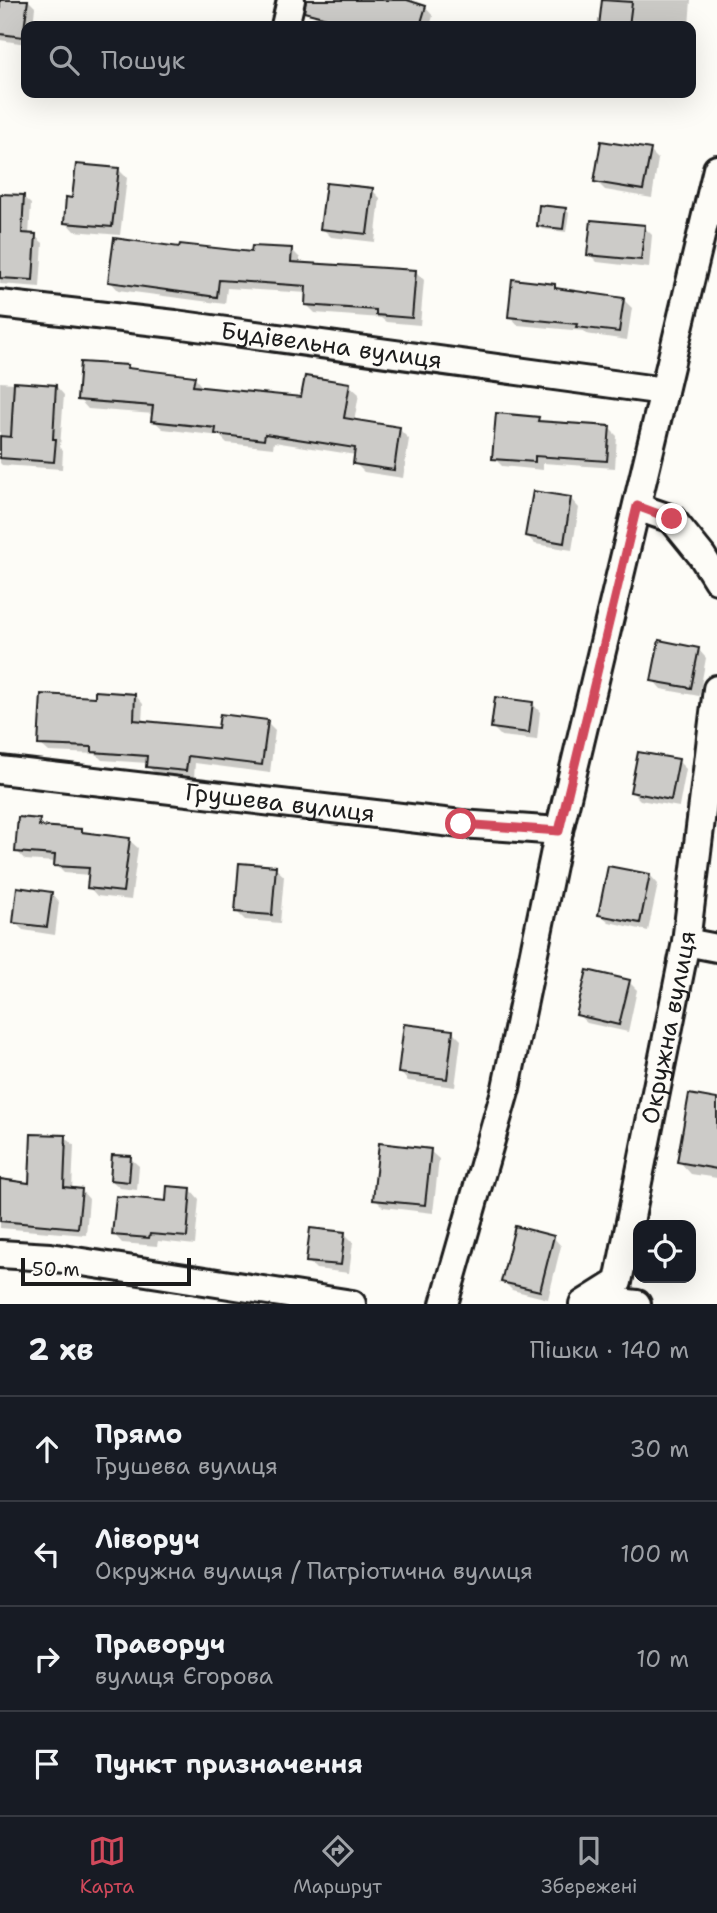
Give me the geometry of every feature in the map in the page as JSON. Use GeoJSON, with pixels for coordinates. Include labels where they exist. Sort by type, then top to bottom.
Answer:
{"type":"FeatureCollection","features":[{"type":"Feature","properties":{"kind":"street"},"geometry":{"type":"LineString","coordinates":[[286,21],[291,0]]}},
{"type":"Feature","properties":{"kind":"street"},"geometry":{"type":"LineString","coordinates":[[444,1304],[506,1088],[559,831],[717,169]]}},
{"type":"Feature","properties":{"kind":"street","name":"Будівельна вулиця"},"geometry":{"type":"LineString","coordinates":[[0,304],[174,324],[664,391]]}},
{"type":"Feature","properties":{"kind":"street"},"geometry":{"type":"LineString","coordinates":[[637,506],[672,519],[702,556],[717,580]]}},
{"type":"Feature","properties":{"kind":"street","name":"Окружна вулиця"},"geometry":{"type":"LineString","coordinates":[[583,1304],[618,1282],[686,942],[717,690]]}},
{"type":"Feature","properties":{"kind":"street","name":"Грушева вулиця"},"geometry":{"type":"LineString","coordinates":[[0,770],[461,824],[559,831]]}},
{"type":"Feature","properties":{"kind":"street"},"geometry":{"type":"LineString","coordinates":[[686,942],[717,948]]}},
{"type":"Feature","properties":{"kind":"street"},"geometry":{"type":"LineString","coordinates":[[0,1254],[51,1257],[352,1304]]}},
{"type":"Feature","properties":{"kind":"street"},"geometry":{"type":"LineString","coordinates":[[597,1304],[610,1301],[637,1304]]}},
{"type":"Feature","properties":{"kind":"building"},"geometry":{"type":"Polygon","coordinates":[[[0,0],[28,0],[25,21],[21,21],[21,37],[0,34],[0,0]]]}},
{"type":"Feature","properties":{"kind":"building"},"geometry":{"type":"Polygon","coordinates":[[[306,0],[407,0],[426,6],[422,21],[338,21],[304,12],[306,0]]]}},
{"type":"Feature","properties":{"kind":"building"},"geometry":{"type":"Polygon","coordinates":[[[602,0],[632,2],[630,21],[600,21],[602,0]]]}},
{"type":"Feature","properties":{"kind":"building"},"geometry":{"type":"Polygon","coordinates":[[[601,141],[651,149],[643,190],[594,182],[601,141]]]}},
{"type":"Feature","properties":{"kind":"building"},"geometry":{"type":"Polygon","coordinates":[[[76,164],[119,168],[112,227],[64,223],[66,197],[72,198],[76,164]]]}},
{"type":"Feature","properties":{"kind":"building"},"geometry":{"type":"Polygon","coordinates":[[[326,183],[373,188],[367,234],[320,229],[326,183]]]}},
{"type":"Feature","properties":{"kind":"building"},"geometry":{"type":"Polygon","coordinates":[[[0,194],[24,195],[22,233],[36,234],[33,280],[0,278],[0,194]]]}},
{"type":"Feature","properties":{"kind":"building"},"geometry":{"type":"Polygon","coordinates":[[[539,205],[566,208],[563,229],[537,226],[539,205]]]}},
{"type":"Feature","properties":{"kind":"building"},"geometry":{"type":"Polygon","coordinates":[[[591,220],[645,225],[641,260],[587,255],[591,220]]]}},
{"type":"Feature","properties":{"kind":"building"},"geometry":{"type":"Polygon","coordinates":[[[114,238],[179,247],[180,244],[251,252],[252,246],[292,248],[291,262],[416,270],[412,318],[376,315],[376,310],[305,305],[306,286],[219,280],[217,297],[108,282],[114,238]]]}},
{"type":"Feature","properties":{"kind":"building"},"geometry":{"type":"Polygon","coordinates":[[[512,279],[555,284],[555,288],[624,298],[619,332],[576,327],[577,324],[508,317],[512,279]]]}},
{"type":"Feature","properties":{"kind":"building"},"geometry":{"type":"Polygon","coordinates":[[[80,362],[128,365],[127,368],[195,376],[193,386],[301,397],[305,376],[350,383],[344,418],[400,427],[394,470],[353,464],[355,448],[265,434],[264,440],[215,434],[216,428],[151,421],[153,406],[77,400],[80,362]]]}},
{"type":"Feature","properties":{"kind":"building"},"geometry":{"type":"Polygon","coordinates":[[[14,382],[56,385],[54,462],[0,458],[0,436],[11,437],[14,382]]]}},
{"type":"Feature","properties":{"kind":"building"},"geometry":{"type":"Polygon","coordinates":[[[496,413],[539,417],[538,421],[610,426],[607,461],[535,456],[535,462],[492,459],[496,413]]]}},
{"type":"Feature","properties":{"kind":"building"},"geometry":{"type":"Polygon","coordinates":[[[533,491],[571,497],[564,543],[525,536],[533,491]]]}},
{"type":"Feature","properties":{"kind":"building"},"geometry":{"type":"Polygon","coordinates":[[[659,640],[699,648],[691,688],[651,681],[659,640]]]}},
{"type":"Feature","properties":{"kind":"building"},"geometry":{"type":"Polygon","coordinates":[[[95,691],[135,694],[134,720],[218,728],[220,714],[268,720],[262,765],[188,756],[186,771],[146,767],[147,756],[92,752],[92,747],[38,745],[41,694],[95,697],[95,691]]]}},
{"type":"Feature","properties":{"kind":"building"},"geometry":{"type":"Polygon","coordinates":[[[495,697],[533,702],[529,733],[491,728],[495,697]]]}},
{"type":"Feature","properties":{"kind":"building"},"geometry":{"type":"Polygon","coordinates":[[[638,752],[679,759],[671,800],[630,792],[638,752]]]}},
{"type":"Feature","properties":{"kind":"building"},"geometry":{"type":"Polygon","coordinates":[[[18,817],[40,819],[39,826],[82,829],[82,832],[130,838],[123,892],[87,888],[89,868],[54,866],[55,855],[15,852],[18,817]]]}},
{"type":"Feature","properties":{"kind":"building"},"geometry":{"type":"Polygon","coordinates":[[[239,863],[276,866],[272,915],[235,912],[239,863]]]}},
{"type":"Feature","properties":{"kind":"building"},"geometry":{"type":"Polygon","coordinates":[[[608,866],[650,874],[640,923],[598,915],[608,866]]]}},
{"type":"Feature","properties":{"kind":"building"},"geometry":{"type":"Polygon","coordinates":[[[17,887],[52,892],[47,927],[13,923],[17,887]]]}},
{"type":"Feature","properties":{"kind":"building"},"geometry":{"type":"Polygon","coordinates":[[[587,970],[630,980],[619,1025],[576,1015],[587,970]]]}},
{"type":"Feature","properties":{"kind":"building"},"geometry":{"type":"Polygon","coordinates":[[[404,1024],[453,1030],[447,1079],[398,1073],[404,1024]]]}},
{"type":"Feature","properties":{"kind":"building"},"geometry":{"type":"Polygon","coordinates":[[[689,1094],[717,1099],[717,1169],[677,1162],[689,1094]]]}},
{"type":"Feature","properties":{"kind":"building"},"geometry":{"type":"Polygon","coordinates":[[[31,1134],[66,1135],[64,1187],[82,1189],[78,1228],[0,1221],[0,1179],[29,1183],[31,1134]]]}},
{"type":"Feature","properties":{"kind":"building"},"geometry":{"type":"Polygon","coordinates":[[[379,1143],[431,1149],[425,1205],[373,1200],[379,1143]]]}},
{"type":"Feature","properties":{"kind":"building"},"geometry":{"type":"Polygon","coordinates":[[[112,1155],[131,1156],[129,1182],[110,1180],[112,1155]]]}},
{"type":"Feature","properties":{"kind":"building"},"geometry":{"type":"Polygon","coordinates":[[[167,1186],[191,1188],[187,1237],[112,1235],[116,1196],[166,1201],[167,1186]]]}},
{"type":"Feature","properties":{"kind":"building"},"geometry":{"type":"Polygon","coordinates":[[[515,1226],[554,1236],[540,1291],[501,1282],[515,1226]]]}},
{"type":"Feature","properties":{"kind":"building"},"geometry":{"type":"Polygon","coordinates":[[[310,1228],[345,1232],[341,1265],[306,1262],[310,1228]]]}},
{"type":"Feature","properties":{"kind":"route"},"geometry":{"type":"LineString","coordinates":[[461,824],[559,831],[637,506],[672,519]]}}]}
